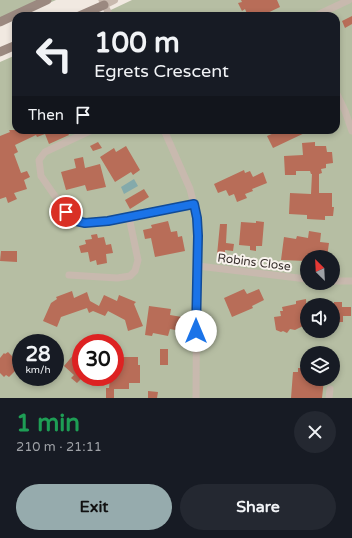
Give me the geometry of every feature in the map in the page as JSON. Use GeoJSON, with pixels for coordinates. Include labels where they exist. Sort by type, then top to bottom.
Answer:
{"type":"FeatureCollection","features":[{"type":"Feature","properties":{"kind":"main road"},"geometry":{"type":"LineString","coordinates":[[21,12],[47,0]]}},
{"type":"Feature","properties":{"kind":"main road"},"geometry":{"type":"LineString","coordinates":[[86,12],[103,2]]}},
{"type":"Feature","properties":{"kind":"main road"},"geometry":{"type":"LineString","coordinates":[[0,22],[12,16]]}},
{"type":"Feature","properties":{"kind":"main road"},"geometry":{"type":"LineString","coordinates":[[0,52],[12,47]]}},
{"type":"Feature","properties":{"kind":"street"},"geometry":{"type":"LineString","coordinates":[[108,12],[103,2],[114,0]]}},
{"type":"Feature","properties":{"kind":"street"},"geometry":{"type":"LineString","coordinates":[[324,12],[349,0]]}},
{"type":"Feature","properties":{"kind":"street"},"geometry":{"type":"LineString","coordinates":[[340,100],[352,131]]}},
{"type":"Feature","properties":{"kind":"street"},"geometry":{"type":"LineString","coordinates":[[83,134],[45,152],[39,160],[41,176],[66,212],[76,221],[85,223],[129,217],[194,204]]}},
{"type":"Feature","properties":{"kind":"street"},"geometry":{"type":"LineString","coordinates":[[166,134],[190,189],[197,218],[198,266],[196,398]]}},
{"type":"Feature","properties":{"kind":"street"},"geometry":{"type":"LineString","coordinates":[[69,275],[117,278],[130,276],[135,271],[138,260],[129,217]]}},
{"type":"Feature","properties":{"kind":"street","name":"Robins Close"},"geometry":{"type":"LineString","coordinates":[[198,266],[300,278]]}},
{"type":"Feature","properties":{"kind":"street"},"geometry":{"type":"LineString","coordinates":[[340,281],[352,281]]}},
{"type":"Feature","properties":{"kind":"street"},"geometry":{"type":"LineString","coordinates":[[329,398],[330,389]]}},
{"type":"Feature","properties":{"kind":"green space"},"geometry":{"type":"Polygon","coordinates":[[[0,0],[56,0],[29,12],[12,12],[12,20],[0,25],[0,0]]]}},
{"type":"Feature","properties":{"kind":"green space"},"geometry":{"type":"Polygon","coordinates":[[[132,0],[352,0],[352,398],[0,398],[0,62],[12,57],[12,134],[340,134],[340,12],[106,12],[132,0]]]}},
{"type":"Feature","properties":{"kind":"water"},"geometry":{"type":"Polygon","coordinates":[[[134,179],[138,186],[124,194],[121,187],[134,179]]]}},
{"type":"Feature","properties":{"kind":"building"},"geometry":{"type":"Polygon","coordinates":[[[241,0],[277,0],[280,7],[269,12],[246,12],[245,9],[242,11],[238,3],[242,2],[241,0]]]}},
{"type":"Feature","properties":{"kind":"building"},"geometry":{"type":"Polygon","coordinates":[[[352,16],[352,24],[345,28],[342,21],[352,16]]]}},
{"type":"Feature","properties":{"kind":"building"},"geometry":{"type":"Polygon","coordinates":[[[9,130],[12,130],[12,134],[45,134],[37,137],[36,135],[15,145],[18,152],[14,154],[21,173],[27,171],[30,177],[24,180],[27,189],[14,193],[17,199],[8,203],[6,197],[0,199],[0,136],[10,132],[9,130]]]}},
{"type":"Feature","properties":{"kind":"building"},"geometry":{"type":"Polygon","coordinates":[[[45,134],[69,135],[49,144],[45,134]]]}},
{"type":"Feature","properties":{"kind":"building"},"geometry":{"type":"Polygon","coordinates":[[[272,134],[303,134],[273,148],[267,136],[272,134]]]}},
{"type":"Feature","properties":{"kind":"building"},"geometry":{"type":"Polygon","coordinates":[[[98,142],[102,148],[93,151],[90,146],[98,142]]]}},
{"type":"Feature","properties":{"kind":"building"},"geometry":{"type":"Polygon","coordinates":[[[315,142],[315,146],[326,146],[327,152],[332,152],[333,163],[326,164],[326,168],[321,169],[322,173],[319,174],[319,193],[332,193],[332,207],[334,207],[333,216],[325,216],[325,220],[307,219],[307,215],[289,214],[290,193],[311,194],[312,174],[310,171],[296,171],[296,175],[285,175],[284,156],[303,155],[302,143],[315,142]]]}},
{"type":"Feature","properties":{"kind":"building"},"geometry":{"type":"Polygon","coordinates":[[[126,146],[140,170],[133,175],[131,172],[115,182],[100,157],[114,148],[116,152],[126,146]]]}},
{"type":"Feature","properties":{"kind":"building"},"geometry":{"type":"Polygon","coordinates":[[[83,157],[85,168],[100,164],[106,187],[87,191],[85,185],[66,190],[61,172],[76,168],[74,159],[83,157]]]}},
{"type":"Feature","properties":{"kind":"building"},"geometry":{"type":"Polygon","coordinates":[[[244,170],[245,173],[250,171],[253,177],[263,172],[267,183],[252,189],[253,191],[245,194],[247,198],[237,202],[234,194],[229,196],[226,190],[218,193],[214,184],[244,170]]]}},
{"type":"Feature","properties":{"kind":"building"},"geometry":{"type":"Polygon","coordinates":[[[144,189],[149,197],[130,209],[125,200],[144,189]]]}},
{"type":"Feature","properties":{"kind":"building"},"geometry":{"type":"Polygon","coordinates":[[[168,221],[171,232],[177,231],[178,237],[182,236],[185,251],[155,257],[151,238],[145,239],[143,230],[152,228],[151,225],[168,221]]]}},
{"type":"Feature","properties":{"kind":"building"},"geometry":{"type":"Polygon","coordinates":[[[256,221],[264,222],[262,246],[256,246],[256,251],[250,250],[250,246],[239,245],[241,222],[256,223],[256,221]]]}},
{"type":"Feature","properties":{"kind":"building"},"geometry":{"type":"Polygon","coordinates":[[[220,224],[227,224],[226,243],[234,244],[233,251],[225,250],[225,255],[217,255],[220,224]]]}},
{"type":"Feature","properties":{"kind":"building"},"geometry":{"type":"Polygon","coordinates":[[[309,231],[321,233],[320,242],[329,243],[328,250],[300,250],[300,261],[281,260],[284,237],[296,239],[297,236],[308,238],[309,231]]]}},
{"type":"Feature","properties":{"kind":"building"},"geometry":{"type":"Polygon","coordinates":[[[97,234],[98,238],[104,237],[106,245],[111,244],[113,253],[106,254],[107,263],[97,265],[96,260],[90,262],[88,252],[81,253],[79,246],[86,244],[85,240],[92,239],[91,235],[97,234]]]}},
{"type":"Feature","properties":{"kind":"building"},"geometry":{"type":"Polygon","coordinates":[[[1,251],[17,251],[17,262],[0,261],[1,251]]]}},
{"type":"Feature","properties":{"kind":"building"},"geometry":{"type":"Polygon","coordinates":[[[244,289],[247,294],[259,289],[264,300],[252,306],[253,308],[232,317],[224,298],[244,289]]]}},
{"type":"Feature","properties":{"kind":"building"},"geometry":{"type":"Polygon","coordinates":[[[72,291],[74,298],[87,292],[90,301],[99,306],[104,295],[117,301],[119,295],[136,302],[134,304],[143,326],[128,331],[125,320],[108,311],[105,316],[93,311],[89,313],[87,308],[61,317],[57,327],[43,321],[51,303],[57,299],[56,297],[72,291]]]}},
{"type":"Feature","properties":{"kind":"building"},"geometry":{"type":"Polygon","coordinates":[[[300,300],[300,328],[295,330],[290,329],[287,333],[276,330],[274,317],[281,316],[280,311],[283,311],[282,307],[296,304],[296,301],[300,300]]]}},
{"type":"Feature","properties":{"kind":"building"},"geometry":{"type":"Polygon","coordinates":[[[340,302],[342,302],[342,307],[351,307],[351,316],[343,316],[343,322],[340,322],[340,302]]]}},
{"type":"Feature","properties":{"kind":"building"},"geometry":{"type":"Polygon","coordinates":[[[149,306],[171,309],[170,315],[182,317],[181,320],[184,322],[183,329],[181,329],[181,331],[170,329],[168,336],[153,333],[152,336],[145,335],[149,306]]]}},
{"type":"Feature","properties":{"kind":"building"},"geometry":{"type":"Polygon","coordinates":[[[160,349],[168,349],[168,365],[160,365],[160,349]]]}},
{"type":"Feature","properties":{"kind":"building"},"geometry":{"type":"Polygon","coordinates":[[[8,352],[12,356],[12,374],[9,377],[6,375],[4,377],[0,373],[0,358],[4,353],[5,354],[8,352]]]}},
{"type":"Feature","properties":{"kind":"building"},"geometry":{"type":"Polygon","coordinates":[[[72,357],[72,373],[64,366],[72,357]]]}},
{"type":"Feature","properties":{"kind":"building"},"geometry":{"type":"Polygon","coordinates":[[[124,357],[138,357],[138,365],[140,365],[140,383],[129,383],[129,389],[114,389],[114,398],[106,398],[106,388],[109,388],[109,386],[124,386],[124,357]]]}},
{"type":"Feature","properties":{"kind":"building"},"geometry":{"type":"Polygon","coordinates":[[[298,368],[300,368],[300,386],[323,386],[322,398],[291,398],[293,372],[298,372],[298,368]]]}},
{"type":"Feature","properties":{"kind":"building"},"geometry":{"type":"Polygon","coordinates":[[[148,391],[158,392],[157,398],[148,398],[148,391]]]}},
{"type":"Feature","properties":{"kind":"route"},"geometry":{"type":"LineString","coordinates":[[66,212],[76,221],[85,223],[108,221],[194,204],[197,218],[198,236],[196,331]]}}]}
